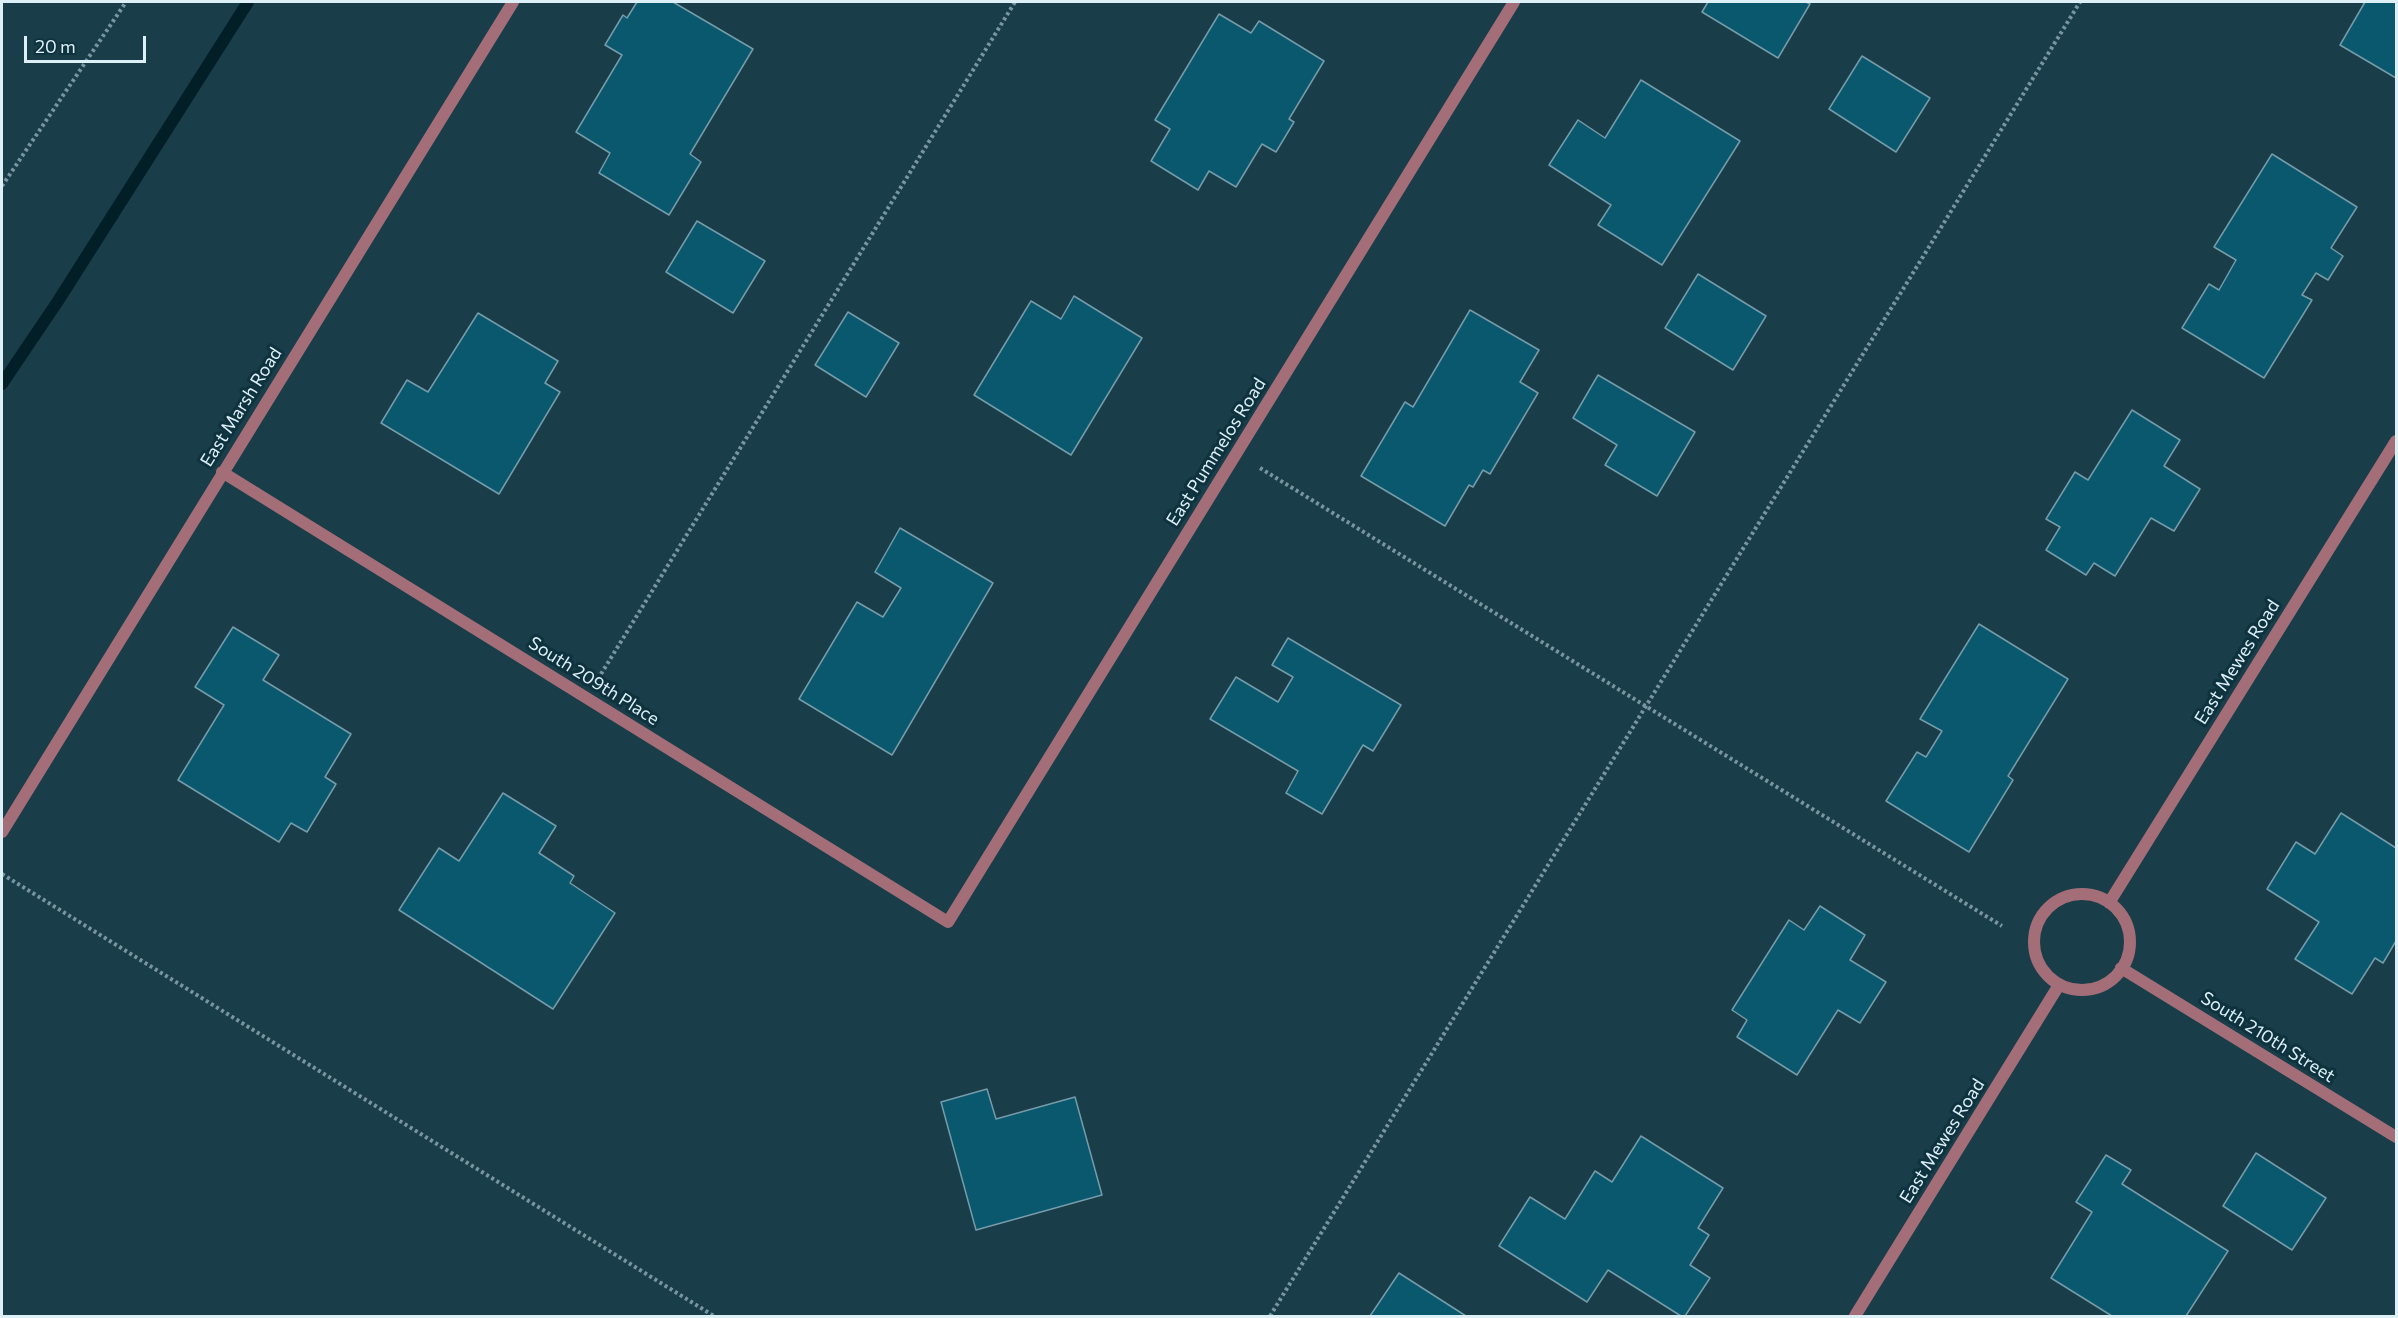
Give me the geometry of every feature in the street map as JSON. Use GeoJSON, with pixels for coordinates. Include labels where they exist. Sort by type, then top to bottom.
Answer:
{"type":"FeatureCollection","features":[{"type":"Feature","properties":{"kind":"street","name":"East Marsh Road"},"geometry":{"type":"LineString","coordinates":[[2,832],[513,2]]}},
{"type":"Feature","properties":{"kind":"street","name":"East Pummelos Road"},"geometry":{"type":"LineString","coordinates":[[948,922],[1514,2]]}},
{"type":"Feature","properties":{"kind":"street","name":"East Mewes Road"},"geometry":{"type":"LineString","coordinates":[[2109,903],[2397,441]]}},
{"type":"Feature","properties":{"kind":"street","name":"South 209th Place"},"geometry":{"type":"LineString","coordinates":[[222,472],[948,922]]}},
{"type":"Feature","properties":{"kind":"street"},"geometry":{"type":"LineString","coordinates":[[2079,894],[2095,896],[2109,903],[2124,921],[2128,933],[2129,945],[2121,968],[2112,979],[2100,986],[2072,989],[2059,985],[2047,975],[2038,962],[2034,947],[2035,932],[2041,918],[2050,906],[2064,897],[2079,894]]}},
{"type":"Feature","properties":{"kind":"street","name":"South 210th Street"},"geometry":{"type":"LineString","coordinates":[[2121,968],[2397,1137]]}},
{"type":"Feature","properties":{"kind":"street","name":"East Mewes Road"},"geometry":{"type":"LineString","coordinates":[[1855,1317],[2059,985]]}},
{"type":"Feature","properties":{"kind":"path"},"geometry":{"type":"LineString","coordinates":[[2,186],[126,2]]}},
{"type":"Feature","properties":{"kind":"path"},"geometry":{"type":"LineString","coordinates":[[587,698],[1016,2]]}},
{"type":"Feature","properties":{"kind":"path"},"geometry":{"type":"LineString","coordinates":[[1270,1317],[2080,2]]}},
{"type":"Feature","properties":{"kind":"path"},"geometry":{"type":"LineString","coordinates":[[1236,454],[2002,926]]}},
{"type":"Feature","properties":{"kind":"path"},"geometry":{"type":"LineString","coordinates":[[2,874],[714,1317]]}},
{"type":"Feature","properties":{"kind":"building"},"geometry":{"type":"Polygon","coordinates":[[[637,2],[673,2],[753,49],[690,154],[701,162],[669,215],[599,173],[610,153],[576,132],[622,55],[605,45],[623,15],[627,18],[637,2]]]}},
{"type":"Feature","properties":{"kind":"building"},"geometry":{"type":"Polygon","coordinates":[[[1708,2],[1806,2],[1810,4],[1778,58],[1702,12],[1708,2]]]}},
{"type":"Feature","properties":{"kind":"building"},"geometry":{"type":"Polygon","coordinates":[[[2365,2],[2396,2],[2396,78],[2340,45],[2365,2]]]}},
{"type":"Feature","properties":{"kind":"building"},"geometry":{"type":"Polygon","coordinates":[[[1219,14],[1251,33],[1259,21],[1324,61],[1289,119],[1294,122],[1276,152],[1262,144],[1236,187],[1209,171],[1198,190],[1151,161],[1170,129],[1155,120],[1219,14]]]}},
{"type":"Feature","properties":{"kind":"building"},"geometry":{"type":"Polygon","coordinates":[[[1862,56],[1930,98],[1896,152],[1829,109],[1862,56]]]}},
{"type":"Feature","properties":{"kind":"building"},"geometry":{"type":"Polygon","coordinates":[[[1641,80],[1740,141],[1662,265],[1598,225],[1611,205],[1549,165],[1578,120],[1605,138],[1641,80]]]}},
{"type":"Feature","properties":{"kind":"building"},"geometry":{"type":"Polygon","coordinates":[[[2272,154],[2357,207],[2331,248],[2343,256],[2328,280],[2316,273],[2302,295],[2312,300],[2264,378],[2182,328],[2209,284],[2219,290],[2236,260],[2214,247],[2272,154]]]}},
{"type":"Feature","properties":{"kind":"building"},"geometry":{"type":"Polygon","coordinates":[[[697,221],[765,261],[733,313],[666,272],[697,221]]]}},
{"type":"Feature","properties":{"kind":"building"},"geometry":{"type":"Polygon","coordinates":[[[1698,274],[1766,316],[1733,370],[1665,328],[1698,274]]]}},
{"type":"Feature","properties":{"kind":"building"},"geometry":{"type":"Polygon","coordinates":[[[1074,296],[1142,338],[1071,455],[974,395],[1031,301],[1061,319],[1074,296]]]}},
{"type":"Feature","properties":{"kind":"building"},"geometry":{"type":"Polygon","coordinates":[[[1470,310],[1539,350],[1520,382],[1538,393],[1490,474],[1483,470],[1473,487],[1469,485],[1445,526],[1361,476],[1405,402],[1413,407],[1470,310]]]}},
{"type":"Feature","properties":{"kind":"building"},"geometry":{"type":"Polygon","coordinates":[[[848,312],[899,343],[866,397],[815,365],[848,312]]]}},
{"type":"Feature","properties":{"kind":"building"},"geometry":{"type":"Polygon","coordinates":[[[478,313],[558,361],[545,383],[560,392],[499,494],[381,423],[407,380],[428,392],[478,313]]]}},
{"type":"Feature","properties":{"kind":"building"},"geometry":{"type":"Polygon","coordinates":[[[1598,375],[1695,432],[1657,496],[1605,465],[1617,445],[1573,418],[1598,375]]]}},
{"type":"Feature","properties":{"kind":"building"},"geometry":{"type":"Polygon","coordinates":[[[2132,410],[2180,440],[2164,466],[2200,489],[2174,531],[2151,518],[2115,576],[2094,563],[2086,575],[2046,550],[2060,527],[2046,519],[2075,472],[2088,480],[2132,410]]]}},
{"type":"Feature","properties":{"kind":"building"},"geometry":{"type":"Polygon","coordinates":[[[900,528],[993,583],[892,755],[799,699],[857,602],[883,617],[901,588],[875,572],[900,528]]]}},
{"type":"Feature","properties":{"kind":"building"},"geometry":{"type":"Polygon","coordinates":[[[1979,624],[2068,679],[2008,776],[2013,780],[1969,852],[1886,801],[1917,752],[1926,757],[1942,731],[1920,719],[1979,624]]]}},
{"type":"Feature","properties":{"kind":"building"},"geometry":{"type":"Polygon","coordinates":[[[233,627],[279,655],[263,680],[351,734],[325,777],[336,784],[307,832],[291,823],[279,842],[178,780],[224,705],[195,687],[233,627]]]}},
{"type":"Feature","properties":{"kind":"building"},"geometry":{"type":"Polygon","coordinates":[[[1288,638],[1401,705],[1373,751],[1363,745],[1322,814],[1286,793],[1298,771],[1210,719],[1236,677],[1278,702],[1293,677],[1272,665],[1288,638]]]}},
{"type":"Feature","properties":{"kind":"building"},"geometry":{"type":"Polygon","coordinates":[[[503,793],[556,826],[539,853],[574,876],[570,883],[615,913],[553,1009],[399,910],[439,848],[459,861],[503,793]]]}},
{"type":"Feature","properties":{"kind":"building"},"geometry":{"type":"Polygon","coordinates":[[[2341,813],[2396,848],[2396,941],[2383,963],[2375,958],[2352,994],[2295,959],[2319,922],[2267,889],[2296,842],[2315,854],[2341,813]]]}},
{"type":"Feature","properties":{"kind":"building"},"geometry":{"type":"Polygon","coordinates":[[[1820,906],[1865,935],[1850,960],[1886,982],[1860,1023],[1838,1010],[1797,1075],[1737,1037],[1747,1020],[1732,1010],[1789,920],[1804,930],[1820,906]]]}},
{"type":"Feature","properties":{"kind":"building"},"geometry":{"type":"Polygon","coordinates":[[[987,1089],[996,1119],[1075,1097],[1102,1195],[976,1230],[941,1102],[987,1089]]]}},
{"type":"Feature","properties":{"kind":"building"},"geometry":{"type":"Polygon","coordinates":[[[1641,1136],[1723,1188],[1698,1228],[1709,1235],[1690,1265],[1710,1278],[1685,1316],[1681,1316],[1608,1270],[1587,1302],[1499,1246],[1530,1197],[1565,1219],[1595,1171],[1612,1182],[1641,1136]]]}},
{"type":"Feature","properties":{"kind":"building"},"geometry":{"type":"Polygon","coordinates":[[[2256,1153],[2326,1198],[2292,1250],[2223,1206],[2256,1153]]]}},
{"type":"Feature","properties":{"kind":"building"},"geometry":{"type":"Polygon","coordinates":[[[2106,1155],[2131,1170],[2122,1184],[2228,1251],[2186,1316],[2112,1316],[2051,1278],[2092,1212],[2076,1202],[2106,1155]]]}},
{"type":"Feature","properties":{"kind":"building"},"geometry":{"type":"Polygon","coordinates":[[[1399,1273],[1466,1316],[1370,1316],[1399,1273]]]}},
{"type":"Feature","properties":{"kind":"waterway"},"geometry":{"type":"LineString","coordinates":[[2,384],[58,301],[248,2]]}}]}
